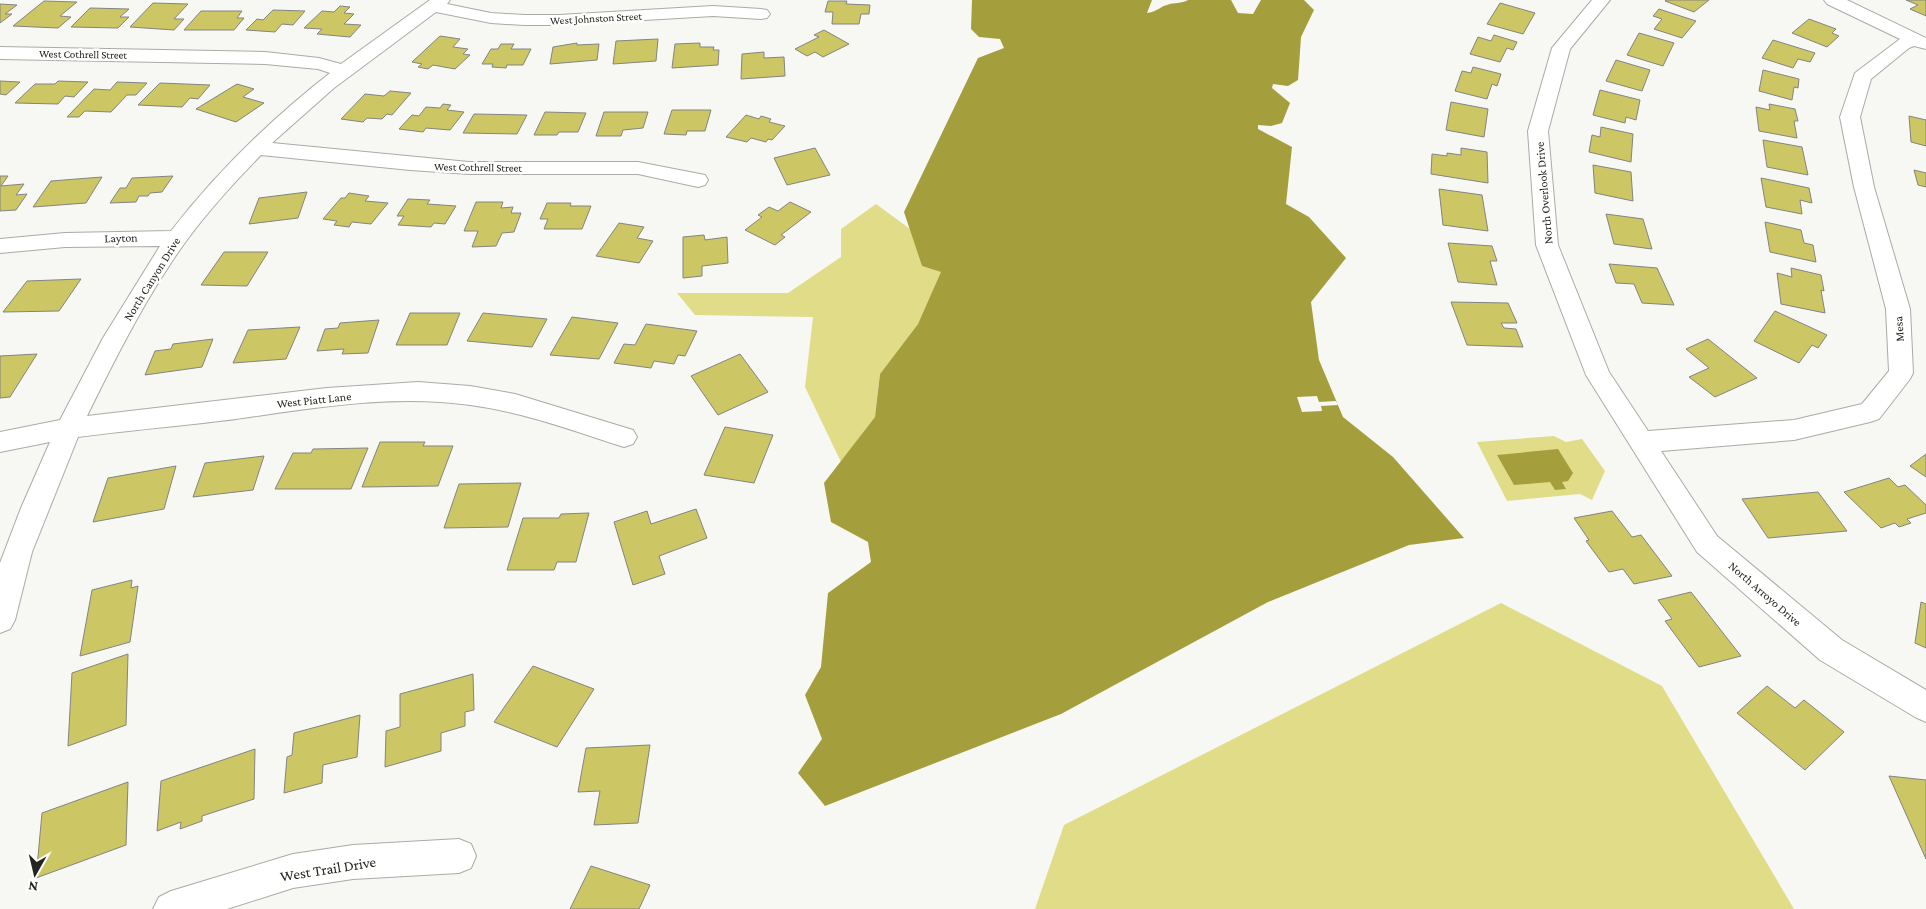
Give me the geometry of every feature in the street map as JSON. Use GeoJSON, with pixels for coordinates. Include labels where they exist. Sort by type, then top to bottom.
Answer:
{"type":"FeatureCollection","features":[{"type":"Feature","properties":{"kind":"street","name":"North Overlook Drive"},"geometry":{"type":"LineString","coordinates":[[1601,0],[1561,48],[1538,131],[1546,245],[1598,375],[1641,442]]}},
{"type":"Feature","properties":{"kind":"street"},"geometry":{"type":"LineString","coordinates":[[1833,0],[1920,41]]}},
{"type":"Feature","properties":{"kind":"street","name":"West Johnston Street"},"geometry":{"type":"LineString","coordinates":[[437,3],[491,18],[524,20],[559,20],[712,10],[760,14]]}},
{"type":"Feature","properties":{"kind":"street","name":"North Canyon Drive"},"geometry":{"type":"LineString","coordinates":[[0,620],[27,524],[68,430],[98,367],[164,256],[211,198],[258,148],[308,101],[344,71],[437,3]]}},
{"type":"Feature","properties":{"kind":"street","name":"Mesa"},"geometry":{"type":"LineString","coordinates":[[1641,442],[1794,430],[1870,412],[1901,373],[1898,309],[1864,187],[1850,118],[1862,77],[1903,44],[1920,41]]}},
{"type":"Feature","properties":{"kind":"street","name":"West Cothrell Street"},"geometry":{"type":"LineString","coordinates":[[0,53],[265,58],[319,64],[344,71]]}},
{"type":"Feature","properties":{"kind":"street","name":"West Cothrell Street"},"geometry":{"type":"LineString","coordinates":[[258,148],[410,164],[469,168],[638,168],[698,180]]}},
{"type":"Feature","properties":{"kind":"street","name":"Layton"},"geometry":{"type":"LineString","coordinates":[[0,246],[65,240],[177,238]]}},
{"type":"Feature","properties":{"kind":"street","name":"West Piatt Lane"},"geometry":{"type":"LineString","coordinates":[[0,442],[24,436],[68,430],[319,399],[410,392],[449,393],[493,400],[530,408],[624,436]]}},
{"type":"Feature","properties":{"kind":"street","name":"North Arroyo Drive"},"geometry":{"type":"LineString","coordinates":[[1641,442],[1707,544],[1831,650],[1926,707]]}},
{"type":"Feature","properties":{"kind":"street","name":"West Trail Drive"},"geometry":{"type":"LineString","coordinates":[[171,909],[292,871],[353,862],[459,856]]}},
{"type":"Feature","properties":{"kind":"shaded area"},"geometry":{"type":"Polygon","coordinates":[[[972,0],[1152,0],[1147,13],[1164,6],[1188,0],[1231,0],[1238,13],[1253,14],[1261,0],[1304,0],[1314,10],[1301,37],[1298,80],[1288,86],[1273,84],[1272,88],[1290,103],[1282,123],[1271,126],[1258,125],[1258,129],[1292,147],[1286,204],[1309,217],[1346,258],[1311,302],[1319,360],[1343,417],[1393,457],[1464,538],[1409,545],[1268,602],[1061,714],[825,806],[798,773],[822,739],[805,695],[821,667],[828,593],[871,562],[868,542],[831,522],[824,483],[875,417],[880,374],[918,324],[941,272],[922,266],[904,212],[978,58],[1004,48],[1000,39],[979,37],[971,29],[972,0]]]}},
{"type":"Feature","properties":{"kind":"shaded area"},"geometry":{"type":"Polygon","coordinates":[[[876,204],[910,229],[922,266],[942,272],[918,324],[880,374],[875,417],[841,462],[805,387],[813,317],[695,315],[677,293],[788,293],[841,257],[841,229],[876,204]]]}},
{"type":"Feature","properties":{"kind":"shaded area"},"geometry":{"type":"Polygon","coordinates":[[[1554,436],[1566,442],[1582,439],[1605,471],[1592,500],[1580,494],[1507,501],[1477,442],[1554,436]]]}},
{"type":"Feature","properties":{"kind":"shaded area"},"geometry":{"type":"Polygon","coordinates":[[[1558,449],[1573,473],[1568,481],[1562,482],[1566,489],[1555,490],[1550,482],[1514,485],[1497,455],[1558,449]]]}},
{"type":"Feature","properties":{"kind":"shaded area"},"geometry":{"type":"Polygon","coordinates":[[[1501,603],[1662,686],[1794,909],[1035,909],[1064,825],[1501,603]]]}},
{"type":"Feature","properties":{"kind":"pier"},"geometry":{"type":"Polygon","coordinates":[[[1317,396],[1319,402],[1336,401],[1338,405],[1321,406],[1322,411],[1302,412],[1297,397],[1317,396]]]}},
{"type":"Feature","properties":{"kind":"building"},"geometry":{"type":"Polygon","coordinates":[[[1666,0],[1709,0],[1694,12],[1666,0]]]}},
{"type":"Feature","properties":{"kind":"building"},"geometry":{"type":"Polygon","coordinates":[[[1906,0],[1926,0],[1926,16],[1910,9],[1918,5],[1906,0]]]}},
{"type":"Feature","properties":{"kind":"building"},"geometry":{"type":"Polygon","coordinates":[[[44,1],[77,2],[60,16],[71,17],[58,28],[13,26],[44,1]]]}},
{"type":"Feature","properties":{"kind":"building"},"geometry":{"type":"Polygon","coordinates":[[[828,1],[847,1],[846,4],[870,5],[869,14],[861,14],[859,24],[832,24],[833,12],[825,12],[828,1]]]}},
{"type":"Feature","properties":{"kind":"building"},"geometry":{"type":"Polygon","coordinates":[[[153,3],[188,4],[174,19],[184,19],[174,30],[130,27],[153,3]]]}},
{"type":"Feature","properties":{"kind":"building"},"geometry":{"type":"Polygon","coordinates":[[[1500,3],[1535,13],[1523,34],[1487,24],[1500,3]]]}},
{"type":"Feature","properties":{"kind":"building"},"geometry":{"type":"Polygon","coordinates":[[[0,4],[17,5],[5,14],[12,14],[0,23],[0,4]]]}},
{"type":"Feature","properties":{"kind":"building"},"geometry":{"type":"Polygon","coordinates":[[[340,6],[350,7],[344,13],[354,14],[344,24],[361,25],[350,37],[317,34],[322,29],[304,28],[322,11],[334,12],[340,6]]]}},
{"type":"Feature","properties":{"kind":"building"},"geometry":{"type":"Polygon","coordinates":[[[90,8],[129,9],[120,17],[129,17],[118,28],[71,27],[90,8]]]}},
{"type":"Feature","properties":{"kind":"building"},"geometry":{"type":"Polygon","coordinates":[[[1659,9],[1696,21],[1682,38],[1654,29],[1662,19],[1653,16],[1659,9]]]}},
{"type":"Feature","properties":{"kind":"building"},"geometry":{"type":"Polygon","coordinates":[[[273,10],[305,11],[293,25],[282,24],[275,32],[246,30],[257,19],[263,20],[273,10]]]}},
{"type":"Feature","properties":{"kind":"building"},"geometry":{"type":"Polygon","coordinates":[[[201,11],[242,11],[237,18],[244,18],[234,30],[184,30],[201,11]]]}},
{"type":"Feature","properties":{"kind":"building"},"geometry":{"type":"Polygon","coordinates":[[[1809,19],[1836,29],[1832,33],[1839,36],[1827,47],[1792,33],[1809,19]]]}},
{"type":"Feature","properties":{"kind":"building"},"geometry":{"type":"Polygon","coordinates":[[[824,30],[849,44],[823,57],[815,52],[807,56],[795,49],[819,37],[814,35],[824,30]]]}},
{"type":"Feature","properties":{"kind":"building"},"geometry":{"type":"Polygon","coordinates":[[[1639,33],[1674,43],[1663,66],[1627,55],[1639,33]]]}},
{"type":"Feature","properties":{"kind":"building"},"geometry":{"type":"Polygon","coordinates":[[[1494,35],[1517,42],[1513,50],[1507,48],[1500,62],[1470,54],[1478,37],[1491,41],[1494,35]]]}},
{"type":"Feature","properties":{"kind":"building"},"geometry":{"type":"Polygon","coordinates":[[[440,36],[460,39],[453,47],[468,49],[463,54],[470,55],[455,69],[433,65],[428,69],[418,67],[422,64],[412,62],[440,36]]]}},
{"type":"Feature","properties":{"kind":"building"},"geometry":{"type":"Polygon","coordinates":[[[658,39],[656,61],[613,64],[616,41],[658,39]]]}},
{"type":"Feature","properties":{"kind":"building"},"geometry":{"type":"Polygon","coordinates":[[[1773,40],[1815,53],[1810,62],[1798,59],[1793,68],[1762,58],[1773,40]]]}},
{"type":"Feature","properties":{"kind":"building"},"geometry":{"type":"Polygon","coordinates":[[[577,43],[577,45],[599,44],[597,60],[550,64],[553,47],[577,43]]]}},
{"type":"Feature","properties":{"kind":"building"},"geometry":{"type":"Polygon","coordinates":[[[700,43],[700,47],[714,47],[713,50],[719,50],[718,65],[672,68],[675,44],[700,43]]]}},
{"type":"Feature","properties":{"kind":"building"},"geometry":{"type":"Polygon","coordinates":[[[501,44],[514,44],[511,49],[531,49],[523,65],[507,65],[506,68],[492,67],[493,64],[482,64],[491,49],[498,49],[501,44]]]}},
{"type":"Feature","properties":{"kind":"building"},"geometry":{"type":"Polygon","coordinates":[[[764,52],[764,58],[784,57],[785,76],[741,79],[742,54],[764,52]]]}},
{"type":"Feature","properties":{"kind":"building"},"geometry":{"type":"Polygon","coordinates":[[[1616,60],[1650,70],[1642,91],[1606,81],[1616,60]]]}},
{"type":"Feature","properties":{"kind":"building"},"geometry":{"type":"Polygon","coordinates":[[[1473,67],[1501,74],[1497,86],[1492,84],[1487,99],[1455,91],[1462,71],[1471,73],[1473,67]]]}},
{"type":"Feature","properties":{"kind":"building"},"geometry":{"type":"Polygon","coordinates":[[[1763,70],[1799,79],[1798,88],[1794,87],[1792,100],[1759,91],[1763,70]]]}},
{"type":"Feature","properties":{"kind":"building"},"geometry":{"type":"Polygon","coordinates":[[[0,81],[20,82],[6,95],[0,94],[0,81]]]}},
{"type":"Feature","properties":{"kind":"building"},"geometry":{"type":"Polygon","coordinates":[[[58,81],[88,82],[74,97],[65,96],[58,104],[15,103],[35,84],[55,84],[58,81]]]}},
{"type":"Feature","properties":{"kind":"building"},"geometry":{"type":"Polygon","coordinates":[[[117,82],[147,83],[136,95],[127,95],[111,112],[85,111],[79,117],[67,117],[94,89],[110,90],[117,82]]]}},
{"type":"Feature","properties":{"kind":"building"},"geometry":{"type":"Polygon","coordinates":[[[160,83],[210,85],[198,99],[190,98],[182,107],[138,105],[160,83]]]}},
{"type":"Feature","properties":{"kind":"building"},"geometry":{"type":"Polygon","coordinates":[[[237,84],[254,89],[243,97],[264,103],[236,122],[196,109],[237,84]]]}},
{"type":"Feature","properties":{"kind":"building"},"geometry":{"type":"Polygon","coordinates":[[[1600,90],[1640,100],[1636,120],[1626,117],[1625,123],[1593,115],[1600,90]]]}},
{"type":"Feature","properties":{"kind":"building"},"geometry":{"type":"Polygon","coordinates":[[[390,91],[411,93],[392,115],[387,114],[382,119],[367,118],[363,122],[341,119],[365,94],[384,96],[390,91]]]}},
{"type":"Feature","properties":{"kind":"building"},"geometry":{"type":"Polygon","coordinates":[[[1451,102],[1488,109],[1484,137],[1446,130],[1451,102]]]}},
{"type":"Feature","properties":{"kind":"building"},"geometry":{"type":"Polygon","coordinates":[[[443,104],[451,105],[447,110],[464,112],[450,130],[426,128],[423,132],[399,129],[412,115],[419,116],[426,107],[440,108],[443,104]]]}},
{"type":"Feature","properties":{"kind":"building"},"geometry":{"type":"Polygon","coordinates":[[[1769,104],[1795,109],[1798,121],[1794,121],[1797,138],[1759,131],[1756,107],[1770,110],[1769,104]]]}},
{"type":"Feature","properties":{"kind":"building"},"geometry":{"type":"Polygon","coordinates":[[[672,110],[711,110],[705,131],[687,131],[686,135],[664,134],[672,110]]]}},
{"type":"Feature","properties":{"kind":"building"},"geometry":{"type":"Polygon","coordinates":[[[545,112],[586,113],[578,132],[559,132],[557,135],[534,135],[545,112]]]}},
{"type":"Feature","properties":{"kind":"building"},"geometry":{"type":"Polygon","coordinates":[[[604,112],[648,112],[643,128],[623,130],[621,136],[596,136],[604,112]]]}},
{"type":"Feature","properties":{"kind":"building"},"geometry":{"type":"Polygon","coordinates":[[[474,114],[527,115],[517,134],[463,133],[474,114]]]}},
{"type":"Feature","properties":{"kind":"building"},"geometry":{"type":"Polygon","coordinates":[[[746,115],[759,119],[761,116],[771,119],[769,122],[785,126],[772,140],[768,139],[766,142],[751,138],[747,142],[726,137],[746,115]]]}},
{"type":"Feature","properties":{"kind":"building"},"geometry":{"type":"Polygon","coordinates":[[[1909,116],[1926,120],[1926,146],[1911,142],[1909,116]]]}},
{"type":"Feature","properties":{"kind":"building"},"geometry":{"type":"Polygon","coordinates":[[[1601,127],[1633,134],[1631,162],[1589,152],[1592,135],[1600,137],[1601,127]]]}},
{"type":"Feature","properties":{"kind":"building"},"geometry":{"type":"Polygon","coordinates":[[[1763,140],[1802,147],[1808,175],[1767,167],[1763,140]]]}},
{"type":"Feature","properties":{"kind":"building"},"geometry":{"type":"Polygon","coordinates":[[[815,148],[830,175],[787,185],[774,158],[815,148]]]}},
{"type":"Feature","properties":{"kind":"building"},"geometry":{"type":"Polygon","coordinates":[[[1461,148],[1487,152],[1488,183],[1431,174],[1432,154],[1447,156],[1447,153],[1461,155],[1461,148]]]}},
{"type":"Feature","properties":{"kind":"building"},"geometry":{"type":"Polygon","coordinates":[[[1593,165],[1631,172],[1633,201],[1595,193],[1593,165]]]}},
{"type":"Feature","properties":{"kind":"building"},"geometry":{"type":"Polygon","coordinates":[[[1914,170],[1926,173],[1926,187],[1918,185],[1914,170]]]}},
{"type":"Feature","properties":{"kind":"building"},"geometry":{"type":"Polygon","coordinates":[[[0,176],[8,176],[1,186],[24,184],[16,195],[27,194],[16,210],[0,211],[0,176]]]}},
{"type":"Feature","properties":{"kind":"building"},"geometry":{"type":"Polygon","coordinates":[[[173,176],[162,192],[150,193],[148,196],[139,196],[136,202],[110,203],[120,188],[126,188],[132,178],[173,176]]]}},
{"type":"Feature","properties":{"kind":"building"},"geometry":{"type":"Polygon","coordinates":[[[102,177],[86,203],[33,207],[51,181],[102,177]]]}},
{"type":"Feature","properties":{"kind":"building"},"geometry":{"type":"Polygon","coordinates":[[[1761,178],[1809,188],[1812,203],[1800,200],[1802,214],[1766,207],[1761,178]]]}},
{"type":"Feature","properties":{"kind":"building"},"geometry":{"type":"Polygon","coordinates":[[[1439,189],[1482,195],[1488,231],[1443,225],[1439,189]]]}},
{"type":"Feature","properties":{"kind":"building"},"geometry":{"type":"Polygon","coordinates":[[[307,192],[298,218],[249,224],[259,198],[307,192]]]}},
{"type":"Feature","properties":{"kind":"building"},"geometry":{"type":"Polygon","coordinates":[[[349,193],[369,196],[365,201],[388,203],[371,224],[352,222],[349,227],[334,225],[337,221],[323,219],[341,198],[345,198],[349,193]]]}},
{"type":"Feature","properties":{"kind":"building"},"geometry":{"type":"Polygon","coordinates":[[[408,199],[430,200],[427,204],[456,206],[445,224],[434,223],[431,227],[398,225],[404,216],[397,216],[408,199]]]}},
{"type":"Feature","properties":{"kind":"building"},"geometry":{"type":"Polygon","coordinates":[[[476,202],[503,202],[501,208],[513,207],[511,213],[521,213],[514,232],[502,233],[496,246],[472,247],[478,231],[464,231],[476,202]]]}},
{"type":"Feature","properties":{"kind":"building"},"geometry":{"type":"Polygon","coordinates":[[[790,202],[811,212],[781,235],[785,237],[775,245],[745,230],[762,217],[758,215],[769,207],[778,211],[790,202]]]}},
{"type":"Feature","properties":{"kind":"building"},"geometry":{"type":"Polygon","coordinates":[[[547,203],[571,203],[570,206],[591,206],[582,229],[544,229],[548,219],[540,219],[547,203]]]}},
{"type":"Feature","properties":{"kind":"building"},"geometry":{"type":"Polygon","coordinates":[[[1606,214],[1643,219],[1652,249],[1614,244],[1606,214]]]}},
{"type":"Feature","properties":{"kind":"building"},"geometry":{"type":"Polygon","coordinates":[[[1765,222],[1801,230],[1804,243],[1813,245],[1816,262],[1770,252],[1765,222]]]}},
{"type":"Feature","properties":{"kind":"building"},"geometry":{"type":"Polygon","coordinates":[[[619,223],[644,227],[637,238],[653,241],[639,263],[596,256],[619,223]]]}},
{"type":"Feature","properties":{"kind":"building"},"geometry":{"type":"Polygon","coordinates":[[[704,235],[705,240],[727,237],[728,263],[702,266],[702,276],[683,278],[683,237],[704,235]]]}},
{"type":"Feature","properties":{"kind":"building"},"geometry":{"type":"Polygon","coordinates":[[[1448,243],[1492,246],[1497,261],[1490,261],[1497,285],[1458,282],[1448,243]]]}},
{"type":"Feature","properties":{"kind":"building"},"geometry":{"type":"Polygon","coordinates":[[[224,252],[268,252],[247,286],[201,285],[224,252]]]}},
{"type":"Feature","properties":{"kind":"building"},"geometry":{"type":"Polygon","coordinates":[[[1609,264],[1657,268],[1674,305],[1642,303],[1634,284],[1616,283],[1609,264]]]}},
{"type":"Feature","properties":{"kind":"building"},"geometry":{"type":"Polygon","coordinates":[[[1791,268],[1821,275],[1824,291],[1821,290],[1825,313],[1781,304],[1777,273],[1792,277],[1791,268]]]}},
{"type":"Feature","properties":{"kind":"building"},"geometry":{"type":"Polygon","coordinates":[[[81,279],[59,311],[3,312],[27,281],[81,279]]]}},
{"type":"Feature","properties":{"kind":"building"},"geometry":{"type":"Polygon","coordinates":[[[1451,302],[1508,303],[1517,323],[1501,323],[1504,328],[1516,329],[1523,347],[1467,345],[1451,302]]]}},
{"type":"Feature","properties":{"kind":"building"},"geometry":{"type":"Polygon","coordinates":[[[1775,311],[1827,335],[1818,348],[1812,345],[1799,363],[1754,341],[1775,311]]]}},
{"type":"Feature","properties":{"kind":"building"},"geometry":{"type":"Polygon","coordinates":[[[410,313],[460,313],[447,345],[396,345],[410,313]]]}},
{"type":"Feature","properties":{"kind":"building"},"geometry":{"type":"Polygon","coordinates":[[[483,313],[547,319],[532,347],[467,341],[483,313]]]}},
{"type":"Feature","properties":{"kind":"building"},"geometry":{"type":"Polygon","coordinates":[[[572,317],[618,323],[599,359],[550,355],[572,317]]]}},
{"type":"Feature","properties":{"kind":"building"},"geometry":{"type":"Polygon","coordinates":[[[379,320],[368,353],[342,354],[344,349],[317,351],[325,329],[338,328],[340,323],[379,320]]]}},
{"type":"Feature","properties":{"kind":"building"},"geometry":{"type":"Polygon","coordinates":[[[646,324],[697,331],[685,356],[678,355],[674,364],[654,361],[651,368],[614,363],[624,344],[635,345],[646,324]]]}},
{"type":"Feature","properties":{"kind":"building"},"geometry":{"type":"Polygon","coordinates":[[[300,327],[286,359],[233,363],[248,330],[300,327]]]}},
{"type":"Feature","properties":{"kind":"building"},"geometry":{"type":"Polygon","coordinates":[[[213,339],[202,367],[145,375],[155,351],[171,349],[173,344],[213,339]]]}},
{"type":"Feature","properties":{"kind":"building"},"geometry":{"type":"Polygon","coordinates":[[[1708,339],[1757,378],[1715,397],[1689,377],[1709,368],[1686,349],[1708,339]]]}},
{"type":"Feature","properties":{"kind":"building"},"geometry":{"type":"Polygon","coordinates":[[[37,354],[10,397],[0,398],[0,356],[37,354]]]}},
{"type":"Feature","properties":{"kind":"building"},"geometry":{"type":"Polygon","coordinates":[[[740,354],[768,392],[718,415],[691,376],[740,354]]]}},
{"type":"Feature","properties":{"kind":"building"},"geometry":{"type":"Polygon","coordinates":[[[725,427],[773,435],[754,483],[704,475],[725,427]]]}},
{"type":"Feature","properties":{"kind":"building"},"geometry":{"type":"Polygon","coordinates":[[[380,442],[425,442],[423,446],[453,446],[438,486],[362,487],[380,442]]]}},
{"type":"Feature","properties":{"kind":"building"},"geometry":{"type":"Polygon","coordinates":[[[368,448],[351,489],[275,489],[293,453],[311,453],[313,449],[368,448]]]}},
{"type":"Feature","properties":{"kind":"building"},"geometry":{"type":"Polygon","coordinates":[[[1926,454],[1926,477],[1910,466],[1926,454]]]}},
{"type":"Feature","properties":{"kind":"building"},"geometry":{"type":"Polygon","coordinates":[[[264,456],[253,490],[193,497],[205,463],[264,456]]]}},
{"type":"Feature","properties":{"kind":"building"},"geometry":{"type":"Polygon","coordinates":[[[176,466],[164,509],[93,522],[108,478],[176,466]]]}},
{"type":"Feature","properties":{"kind":"building"},"geometry":{"type":"Polygon","coordinates":[[[1889,478],[1898,487],[1905,485],[1926,505],[1926,513],[1907,519],[1911,523],[1899,527],[1895,523],[1881,528],[1844,492],[1889,478]]]}},
{"type":"Feature","properties":{"kind":"building"},"geometry":{"type":"Polygon","coordinates":[[[521,483],[508,527],[444,528],[459,484],[521,483]]]}},
{"type":"Feature","properties":{"kind":"building"},"geometry":{"type":"Polygon","coordinates":[[[1818,492],[1847,531],[1768,538],[1742,499],[1818,492]]]}},
{"type":"Feature","properties":{"kind":"building"},"geometry":{"type":"Polygon","coordinates":[[[696,509],[707,538],[659,556],[665,574],[633,585],[614,522],[647,511],[651,524],[696,509]]]}},
{"type":"Feature","properties":{"kind":"building"},"geometry":{"type":"Polygon","coordinates":[[[1612,511],[1632,537],[1641,535],[1672,576],[1634,584],[1623,569],[1609,572],[1586,541],[1589,540],[1574,518],[1612,511]]]}},
{"type":"Feature","properties":{"kind":"building"},"geometry":{"type":"Polygon","coordinates":[[[589,513],[576,562],[557,562],[554,570],[507,570],[523,518],[559,518],[561,514],[589,513]]]}},
{"type":"Feature","properties":{"kind":"building"},"geometry":{"type":"Polygon","coordinates":[[[132,580],[131,588],[138,586],[130,642],[80,656],[92,590],[132,580]]]}},
{"type":"Feature","properties":{"kind":"building"},"geometry":{"type":"Polygon","coordinates":[[[1691,592],[1741,656],[1699,667],[1665,621],[1672,619],[1658,600],[1691,592]]]}},
{"type":"Feature","properties":{"kind":"building"},"geometry":{"type":"Polygon","coordinates":[[[1921,602],[1926,604],[1926,648],[1915,643],[1921,602]]]}},
{"type":"Feature","properties":{"kind":"building"},"geometry":{"type":"Polygon","coordinates":[[[128,654],[126,725],[68,746],[72,673],[128,654]]]}},
{"type":"Feature","properties":{"kind":"building"},"geometry":{"type":"Polygon","coordinates":[[[533,666],[594,689],[557,747],[494,722],[533,666]]]}},
{"type":"Feature","properties":{"kind":"building"},"geometry":{"type":"Polygon","coordinates":[[[473,674],[474,710],[465,712],[465,726],[441,733],[441,751],[385,767],[386,731],[400,727],[400,694],[473,674]]]}},
{"type":"Feature","properties":{"kind":"building"},"geometry":{"type":"Polygon","coordinates":[[[1767,686],[1795,708],[1804,700],[1844,732],[1805,770],[1737,713],[1767,686]]]}},
{"type":"Feature","properties":{"kind":"building"},"geometry":{"type":"Polygon","coordinates":[[[360,715],[357,757],[323,765],[322,783],[284,793],[287,757],[292,755],[294,733],[360,715]]]}},
{"type":"Feature","properties":{"kind":"building"},"geometry":{"type":"Polygon","coordinates":[[[650,745],[638,823],[594,825],[600,791],[578,792],[586,748],[650,745]]]}},
{"type":"Feature","properties":{"kind":"building"},"geometry":{"type":"Polygon","coordinates":[[[255,749],[254,799],[202,816],[202,821],[180,829],[181,822],[157,831],[161,781],[255,749]]]}},
{"type":"Feature","properties":{"kind":"building"},"geometry":{"type":"Polygon","coordinates":[[[1889,776],[1926,780],[1926,859],[1889,776]]]}},
{"type":"Feature","properties":{"kind":"building"},"geometry":{"type":"Polygon","coordinates":[[[128,782],[126,845],[36,878],[42,813],[128,782]]]}},
{"type":"Feature","properties":{"kind":"building"},"geometry":{"type":"Polygon","coordinates":[[[591,866],[650,885],[639,909],[570,909],[591,866]]]}}]}
